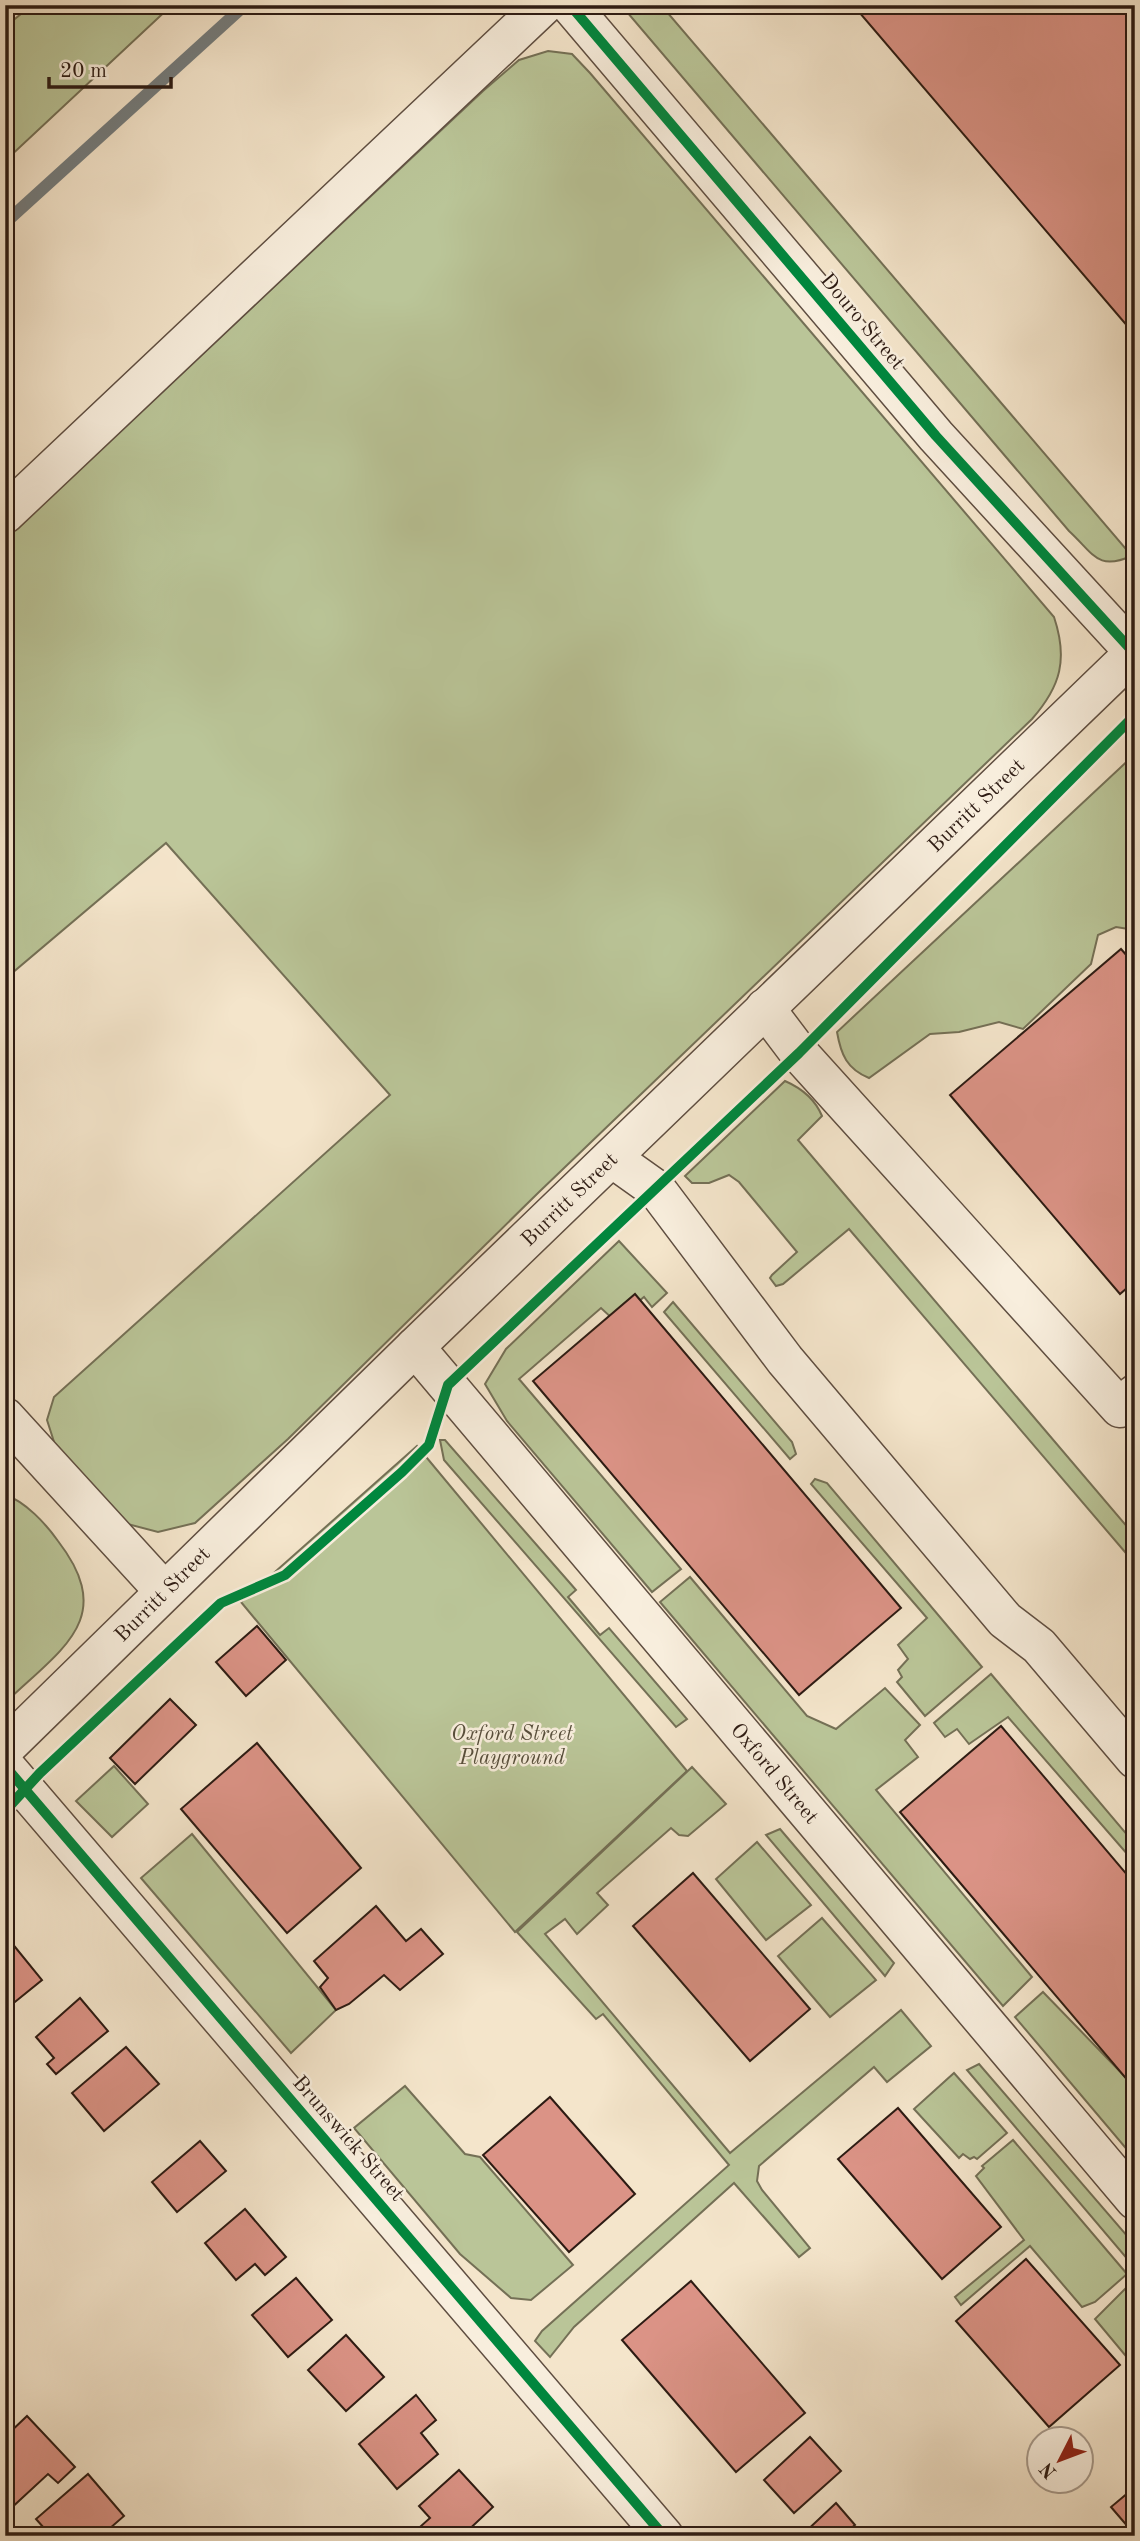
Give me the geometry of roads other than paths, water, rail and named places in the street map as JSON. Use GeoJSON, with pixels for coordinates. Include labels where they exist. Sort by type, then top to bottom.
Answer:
{"type":"FeatureCollection","features":[{"type":"Feature","properties":{"kind":"street"},"geometry":{"type":"LineString","coordinates":[[5,514],[544,5]]}},
{"type":"Feature","properties":{"kind":"street","name":"Douro Street"},"geometry":{"type":"LineString","coordinates":[[570,5],[936,436],[1135,653]]}},
{"type":"Feature","properties":{"kind":"street","name":"Burritt Street"},"geometry":{"type":"LineString","coordinates":[[5,1748],[415,1347],[1135,653]]}},
{"type":"Feature","properties":{"kind":"street"},"geometry":{"type":"LineString","coordinates":[[765,1008],[799,1053],[1119,1408],[1135,1394]]}},
{"type":"Feature","properties":{"kind":"street"},"geometry":{"type":"LineString","coordinates":[[612,1158],[657,1190],[785,1360],[1005,1620],[1038,1646],[1135,1759]]}},
{"type":"Feature","properties":{"kind":"street","name":"Oxford Street"},"geometry":{"type":"LineString","coordinates":[[415,1347],[1135,2200]]}},
{"type":"Feature","properties":{"kind":"street"},"geometry":{"type":"LineString","coordinates":[[5,1417],[164,1591]]}},
{"type":"Feature","properties":{"kind":"street","name":"Brunswick Street"},"geometry":{"type":"LineString","coordinates":[[5,1766],[664,2536]]}},
{"type":"Feature","properties":{"kind":"waterway"},"geometry":{"type":"LineString","coordinates":[[5,223],[245,5]]}},
{"type":"Feature","properties":{"kind":"park label","name":"Oxford Street Playground"},"geometry":{"type":"Point","coordinates":[512,1745]}}]}
